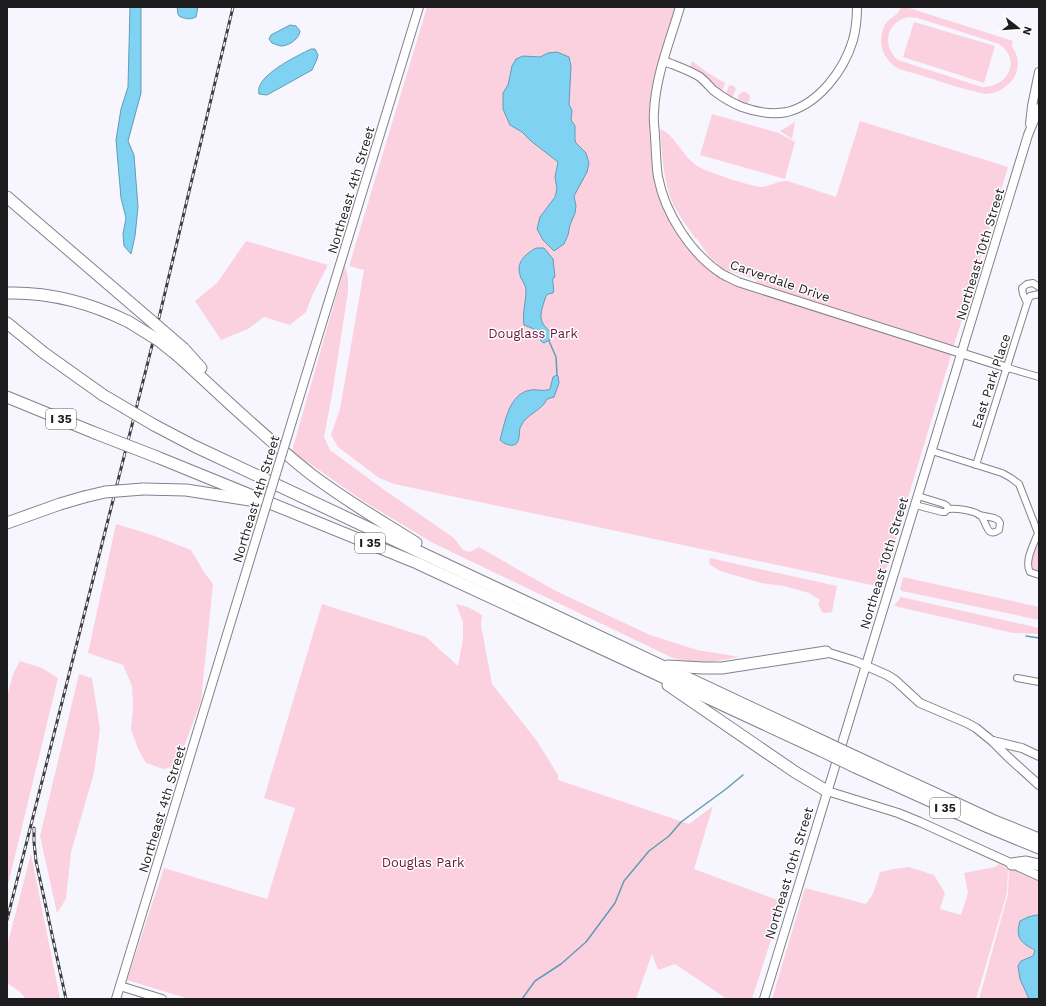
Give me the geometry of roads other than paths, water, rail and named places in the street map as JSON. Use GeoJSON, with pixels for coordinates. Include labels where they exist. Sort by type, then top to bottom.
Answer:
{"type":"FeatureCollection","features":[{"type":"Feature","properties":{"kind":"highway"},"geometry":{"type":"LineString","coordinates":[[7,197],[134,306],[274,444],[312,475],[345,498],[453,567]]}},
{"type":"Feature","properties":{"kind":"highway"},"geometry":{"type":"LineString","coordinates":[[10,293],[54,297],[75,301],[102,310],[129,322],[181,353]]}},
{"type":"Feature","properties":{"kind":"highway","name":"I 35"},"geometry":{"type":"LineString","coordinates":[[7,323],[44,353],[103,395],[154,425],[200,449],[663,666],[963,816],[1039,848]]}},
{"type":"Feature","properties":{"kind":"highway","name":"I 35"},"geometry":{"type":"LineString","coordinates":[[7,397],[424,566],[647,670],[822,746]]}},
{"type":"Feature","properties":{"kind":"highway"},"geometry":{"type":"LineString","coordinates":[[7,523],[84,497],[105,492],[143,489],[186,490],[275,505]]}},
{"type":"Feature","properties":{"kind":"highway"},"geometry":{"type":"LineString","coordinates":[[663,666],[722,668],[826,652]]}},
{"type":"Feature","properties":{"kind":"highway"},"geometry":{"type":"LineString","coordinates":[[647,670],[692,703],[795,772],[827,791]]}},
{"type":"Feature","properties":{"kind":"highway","name":"I 35"},"geometry":{"type":"LineString","coordinates":[[855,762],[1039,839]]}},
{"type":"Feature","properties":{"kind":"highway"},"geometry":{"type":"LineString","coordinates":[[1012,864],[1026,862],[1039,865]]}},
{"type":"Feature","properties":{"kind":"street","name":"Northeast 4th Street"},"geometry":{"type":"LineString","coordinates":[[116,999],[419,7]]}},
{"type":"Feature","properties":{"kind":"street","name":"Carverdale Drive"},"geometry":{"type":"LineString","coordinates":[[680,7],[659,80],[654,113],[658,177],[667,204],[675,220],[701,257],[723,274],[738,282],[1039,377]]}},
{"type":"Feature","properties":{"kind":"street"},"geometry":{"type":"LineString","coordinates":[[664,62],[692,73],[723,97],[742,107],[765,113],[788,112],[815,97],[827,87],[842,65],[854,39],[857,7]]}},
{"type":"Feature","properties":{"kind":"street","name":"Northeast 10th Street"},"geometry":{"type":"LineString","coordinates":[[1028,135],[1039,72]]}},
{"type":"Feature","properties":{"kind":"street","name":"Northeast 10th Street"},"geometry":{"type":"LineString","coordinates":[[764,999],[1028,135],[1039,108]]}},
{"type":"Feature","properties":{"kind":"street","name":"East Park Place"},"geometry":{"type":"LineString","coordinates":[[976,465],[1008,368],[1027,303],[1022,288],[1027,284],[1033,283],[1039,287]]}},
{"type":"Feature","properties":{"kind":"street"},"geometry":{"type":"LineString","coordinates":[[1027,303],[1030,296],[1039,294]]}},
{"type":"Feature","properties":{"kind":"street"},"geometry":{"type":"LineString","coordinates":[[932,451],[1002,473],[1012,478],[1019,484],[1038,534],[1029,558],[1028,568],[1030,572],[1039,575]]}},
{"type":"Feature","properties":{"kind":"street"},"geometry":{"type":"LineString","coordinates":[[916,500],[944,504],[948,509],[956,508],[979,515]]}},
{"type":"Feature","properties":{"kind":"street"},"geometry":{"type":"LineString","coordinates":[[826,652],[865,665],[895,680],[920,703],[967,723],[992,741],[1039,785]]}},
{"type":"Feature","properties":{"kind":"street"},"geometry":{"type":"LineString","coordinates":[[1017,678],[1039,682]]}},
{"type":"Feature","properties":{"kind":"street"},"geometry":{"type":"LineString","coordinates":[[992,741],[1022,748],[1039,756]]}},
{"type":"Feature","properties":{"kind":"street"},"geometry":{"type":"LineString","coordinates":[[827,791],[898,813],[1039,876]]}},
{"type":"Feature","properties":{"kind":"street"},"geometry":{"type":"LineString","coordinates":[[120,986],[162,999]]}},
{"type":"Feature","properties":{"kind":"water"},"geometry":{"type":"Polygon","coordinates":[[[130,7],[141,7],[141,93],[128,141],[134,155],[138,207],[135,236],[131,254],[124,246],[123,234],[126,218],[121,198],[116,140],[121,109],[128,87],[130,7]]]}},
{"type":"Feature","properties":{"kind":"water"},"geometry":{"type":"Polygon","coordinates":[[[177,7],[198,7],[196,17],[188,19],[179,16],[177,7]]]}},
{"type":"Feature","properties":{"kind":"water"},"geometry":{"type":"Polygon","coordinates":[[[290,25],[296,26],[300,31],[296,39],[291,43],[282,46],[272,43],[269,39],[271,35],[290,25]]]}},
{"type":"Feature","properties":{"kind":"water"},"geometry":{"type":"Polygon","coordinates":[[[311,49],[315,49],[318,55],[312,70],[267,95],[259,94],[259,87],[263,80],[278,67],[311,49]]]}},
{"type":"Feature","properties":{"kind":"water"},"geometry":{"type":"Polygon","coordinates":[[[557,52],[569,57],[571,66],[569,105],[572,110],[571,120],[575,126],[576,143],[586,153],[589,163],[587,172],[574,196],[576,206],[575,213],[568,235],[564,244],[554,251],[543,240],[537,229],[540,217],[555,197],[557,189],[555,177],[558,162],[522,132],[510,125],[503,109],[503,93],[508,85],[512,66],[516,59],[523,56],[540,57],[548,53],[557,52]]]}},
{"type":"Feature","properties":{"kind":"water"},"geometry":{"type":"Polygon","coordinates":[[[536,248],[544,248],[553,259],[555,277],[553,278],[553,293],[546,296],[541,312],[543,324],[551,332],[551,339],[544,343],[541,341],[534,329],[524,325],[523,316],[526,290],[519,273],[520,264],[524,257],[536,248]]]}},
{"type":"Feature","properties":{"kind":"water"},"geometry":{"type":"Polygon","coordinates":[[[557,375],[559,383],[554,397],[547,399],[542,407],[526,418],[520,428],[518,442],[514,445],[510,445],[500,440],[506,417],[513,402],[524,392],[550,389],[553,377],[557,375]]]}},
{"type":"Feature","properties":{"kind":"water"},"geometry":{"type":"Polygon","coordinates":[[[1039,915],[1039,999],[1029,999],[1020,979],[1018,966],[1021,961],[1033,956],[1035,950],[1026,945],[1020,939],[1018,932],[1020,921],[1039,915]]]}},
{"type":"Feature","properties":{"kind":"waterway"},"geometry":{"type":"LineString","coordinates":[[549,341],[556,357],[557,375]]}},
{"type":"Feature","properties":{"kind":"waterway"},"geometry":{"type":"LineString","coordinates":[[1026,636],[1039,638]]}},
{"type":"Feature","properties":{"kind":"waterway"},"geometry":{"type":"LineString","coordinates":[[522,999],[535,981],[561,964],[586,942],[615,903],[624,881],[649,851],[669,836],[681,822],[743,775]]}},
{"type":"Feature","properties":{"kind":"railway"},"geometry":{"type":"LineString","coordinates":[[7,920],[158,322],[233,7]]}},
{"type":"Feature","properties":{"kind":"railway"},"geometry":{"type":"LineString","coordinates":[[34,828],[36,861],[66,999]]}},
{"type":"Feature","properties":{"kind":"park label","name":"Douglass Park"},"geometry":{"type":"Point","coordinates":[533,333]}},
{"type":"Feature","properties":{"kind":"park label","name":"Douglas Park"},"geometry":{"type":"Point","coordinates":[423,862]}}]}
